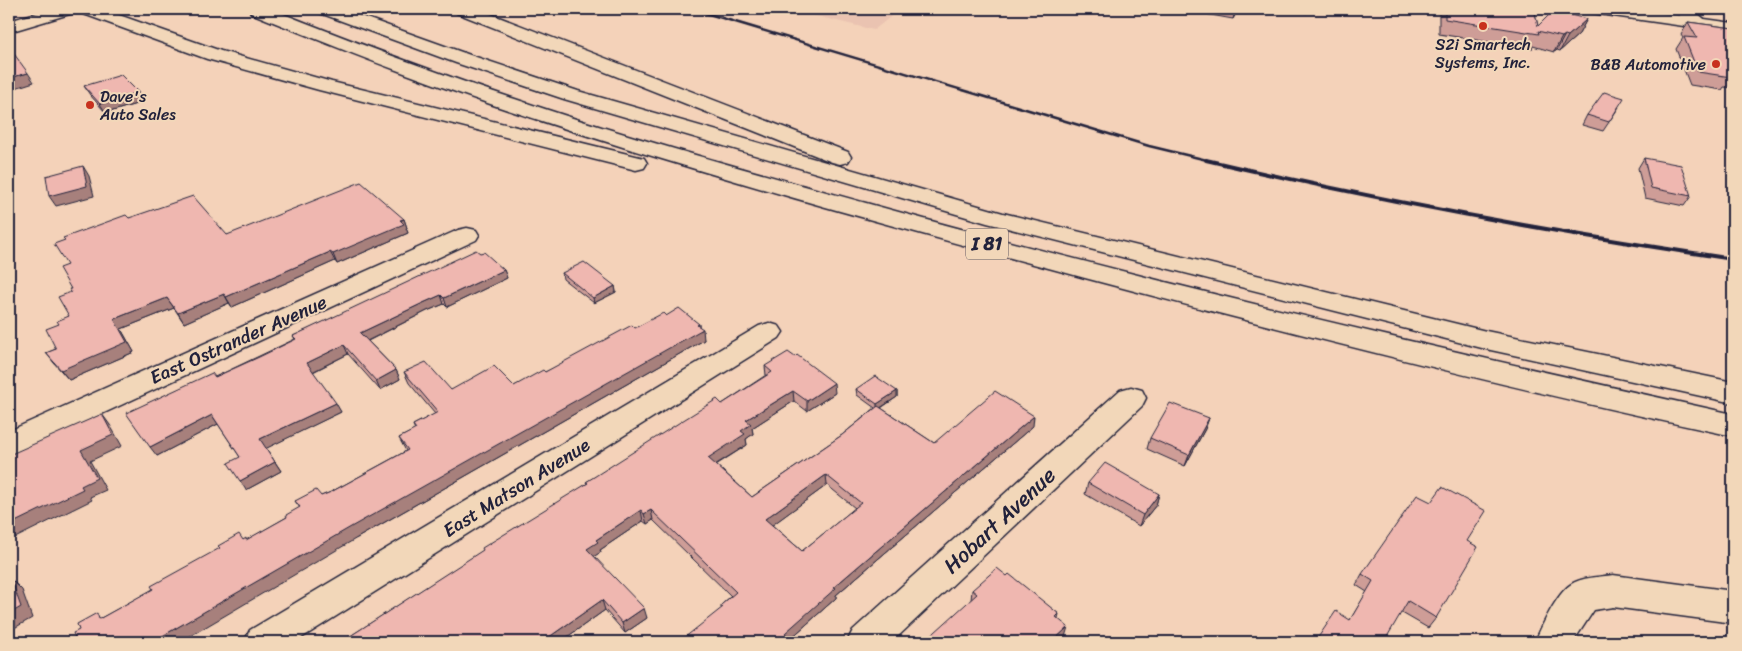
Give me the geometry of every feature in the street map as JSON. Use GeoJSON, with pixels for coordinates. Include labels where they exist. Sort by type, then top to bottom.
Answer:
{"type":"FeatureCollection","features":[{"type":"Feature","properties":{"kind":"main road"},"geometry":{"type":"LineString","coordinates":[[9,15],[35,9]]}},
{"type":"Feature","properties":{"kind":"main road"},"geometry":{"type":"LineString","coordinates":[[9,22],[62,9]]}},
{"type":"Feature","properties":{"kind":"main road"},"geometry":{"type":"LineString","coordinates":[[9,27],[67,9]]}},
{"type":"Feature","properties":{"kind":"main road"},"geometry":{"type":"LineString","coordinates":[[87,9],[214,55],[326,86],[604,154],[798,205],[923,227]]}},
{"type":"Feature","properties":{"kind":"main road","name":"I 81"},"geometry":{"type":"LineString","coordinates":[[257,9],[409,69],[518,107],[650,148],[923,227],[1193,298],[1468,366],[1733,425]]}},
{"type":"Feature","properties":{"kind":"main road","name":"I 81"},"geometry":{"type":"LineString","coordinates":[[326,9],[454,56],[571,95],[995,218],[1477,338],[1733,393]]}},
{"type":"Feature","properties":{"kind":"main road"},"geometry":{"type":"LineString","coordinates":[[463,9],[995,218]]}},
{"type":"Feature","properties":{"kind":"main road"},"geometry":{"type":"LineString","coordinates":[[1599,9],[1733,28]]}},
{"type":"Feature","properties":{"kind":"main road"},"geometry":{"type":"LineString","coordinates":[[1688,9],[1687,12],[1701,24]]}},
{"type":"Feature","properties":{"kind":"main road","name":"East Ostrander Avenue"},"geometry":{"type":"LineString","coordinates":[[9,444],[467,235]]}},
{"type":"Feature","properties":{"kind":"main road","name":"East Matson Avenue"},"geometry":{"type":"LineString","coordinates":[[263,642],[769,332]]}},
{"type":"Feature","properties":{"kind":"main road","name":"Hobart Avenue"},"geometry":{"type":"LineString","coordinates":[[866,642],[1131,398]]}},
{"type":"Feature","properties":{"kind":"main road"},"geometry":{"type":"LineString","coordinates":[[1558,633],[1583,596],[1613,592],[1733,607]]}},
{"type":"Feature","properties":{"kind":"shaded area"},"geometry":{"type":"Polygon","coordinates":[[[788,9],[900,9],[874,30],[788,9]]]}},
{"type":"Feature","properties":{"kind":"building"},"geometry":{"type":"Polygon","coordinates":[[[1445,9],[1534,9],[1538,26],[1553,11],[1587,19],[1568,36],[1562,37],[1538,31],[1539,34],[1445,19],[1445,9]]]}},
{"type":"Feature","properties":{"kind":"building","name":"B&B Automotive"},"geometry":{"type":"Polygon","coordinates":[[[1688,22],[1733,28],[1733,74],[1729,74],[1731,77],[1698,72],[1684,37],[1697,38],[1688,22]]]}},
{"type":"Feature","properties":{"kind":"building"},"geometry":{"type":"Polygon","coordinates":[[[9,47],[28,73],[9,78],[9,47]]]}},
{"type":"Feature","properties":{"kind":"building"},"geometry":{"type":"Polygon","coordinates":[[[121,75],[138,92],[100,104],[84,86],[121,75]]]}},
{"type":"Feature","properties":{"kind":"building"},"geometry":{"type":"Polygon","coordinates":[[[1604,92],[1624,98],[1609,122],[1587,115],[1604,92]]]}},
{"type":"Feature","properties":{"kind":"building"},"geometry":{"type":"Polygon","coordinates":[[[1644,158],[1681,165],[1691,196],[1651,188],[1644,158]]]}},
{"type":"Feature","properties":{"kind":"building"},"geometry":{"type":"Polygon","coordinates":[[[83,166],[87,186],[49,196],[46,176],[83,166]]]}},
{"type":"Feature","properties":{"kind":"building"},"geometry":{"type":"Polygon","coordinates":[[[361,182],[404,219],[400,220],[404,224],[333,254],[330,252],[226,297],[224,294],[178,313],[167,298],[114,319],[127,342],[61,370],[46,353],[56,349],[46,329],[59,324],[57,321],[69,316],[58,297],[71,292],[59,268],[67,265],[54,244],[65,240],[63,238],[126,215],[129,218],[193,196],[227,235],[361,182]]]}},
{"type":"Feature","properties":{"kind":"building"},"geometry":{"type":"Polygon","coordinates":[[[476,250],[480,253],[484,252],[504,270],[444,298],[441,295],[360,333],[396,370],[376,381],[344,345],[307,363],[336,403],[260,439],[275,462],[240,481],[228,463],[240,457],[212,415],[150,447],[126,413],[212,373],[215,377],[259,357],[296,339],[293,336],[476,250]]]}},
{"type":"Feature","properties":{"kind":"building"},"geometry":{"type":"Polygon","coordinates":[[[584,262],[615,286],[593,298],[562,273],[584,262]]]}},
{"type":"Feature","properties":{"kind":"building"},"geometry":{"type":"Polygon","coordinates":[[[679,308],[703,329],[351,527],[152,642],[77,642],[73,633],[79,630],[77,624],[97,613],[99,619],[153,589],[151,586],[220,548],[218,546],[239,534],[243,540],[246,538],[246,540],[287,517],[286,515],[300,507],[295,501],[316,490],[321,496],[331,492],[408,450],[399,438],[416,429],[413,425],[438,412],[404,372],[426,362],[451,390],[494,366],[514,386],[543,370],[545,372],[632,325],[635,328],[663,313],[666,316],[679,308]]]}},
{"type":"Feature","properties":{"kind":"building"},"geometry":{"type":"Polygon","coordinates":[[[788,352],[795,357],[797,355],[834,383],[807,401],[793,391],[746,420],[751,424],[741,431],[745,434],[708,458],[752,497],[842,435],[878,406],[934,443],[995,391],[1034,416],[834,587],[836,588],[785,633],[787,635],[778,642],[679,642],[723,607],[721,605],[736,592],[651,510],[644,514],[641,510],[596,540],[598,542],[587,549],[644,608],[622,623],[602,600],[542,642],[341,642],[483,550],[482,548],[588,483],[586,482],[685,419],[717,399],[722,404],[772,372],[765,366],[788,352]],[[826,475],[765,519],[802,551],[861,503],[826,475]]]}},
{"type":"Feature","properties":{"kind":"building"},"geometry":{"type":"Polygon","coordinates":[[[875,376],[897,391],[877,404],[856,389],[875,376]]]}},
{"type":"Feature","properties":{"kind":"building"},"geometry":{"type":"Polygon","coordinates":[[[1170,403],[1209,418],[1189,455],[1150,438],[1170,403]]]}},
{"type":"Feature","properties":{"kind":"building"},"geometry":{"type":"Polygon","coordinates":[[[102,414],[113,435],[81,450],[97,478],[81,486],[83,489],[9,525],[9,460],[11,459],[9,455],[102,414]]]}},
{"type":"Feature","properties":{"kind":"building"},"geometry":{"type":"Polygon","coordinates":[[[1105,463],[1159,494],[1143,515],[1088,483],[1105,463]]]}},
{"type":"Feature","properties":{"kind":"building"},"geometry":{"type":"Polygon","coordinates":[[[1442,487],[1486,511],[1467,541],[1478,547],[1436,618],[1408,601],[1384,642],[1315,642],[1336,611],[1350,620],[1373,581],[1362,574],[1417,495],[1431,502],[1442,487]]]}},
{"type":"Feature","properties":{"kind":"building"},"geometry":{"type":"Polygon","coordinates":[[[997,568],[1007,576],[1009,574],[1059,614],[1056,617],[1068,627],[1052,642],[924,642],[977,594],[972,590],[997,568]]]}},
{"type":"Feature","properties":{"kind":"building"},"geometry":{"type":"Polygon","coordinates":[[[11,579],[21,607],[9,614],[9,581],[11,579]]]}},
{"type":"Feature","properties":{"kind":"railway"},"geometry":{"type":"LineString","coordinates":[[692,9],[1149,146],[1211,161]]}},
{"type":"Feature","properties":{"kind":"railway"},"geometry":{"type":"LineString","coordinates":[[1206,160],[1468,215],[1733,259]]}},
{"type":"Feature","properties":{"kind":"place","name":"S2i Smartech Systems, Inc."},"geometry":{"type":"Point","coordinates":[1483,26]}},
{"type":"Feature","properties":{"kind":"place","name":"B&B Automotive"},"geometry":{"type":"Point","coordinates":[1716,64]}},
{"type":"Feature","properties":{"kind":"place","name":"Dave's Auto Sales"},"geometry":{"type":"Point","coordinates":[90,105]}}]}
